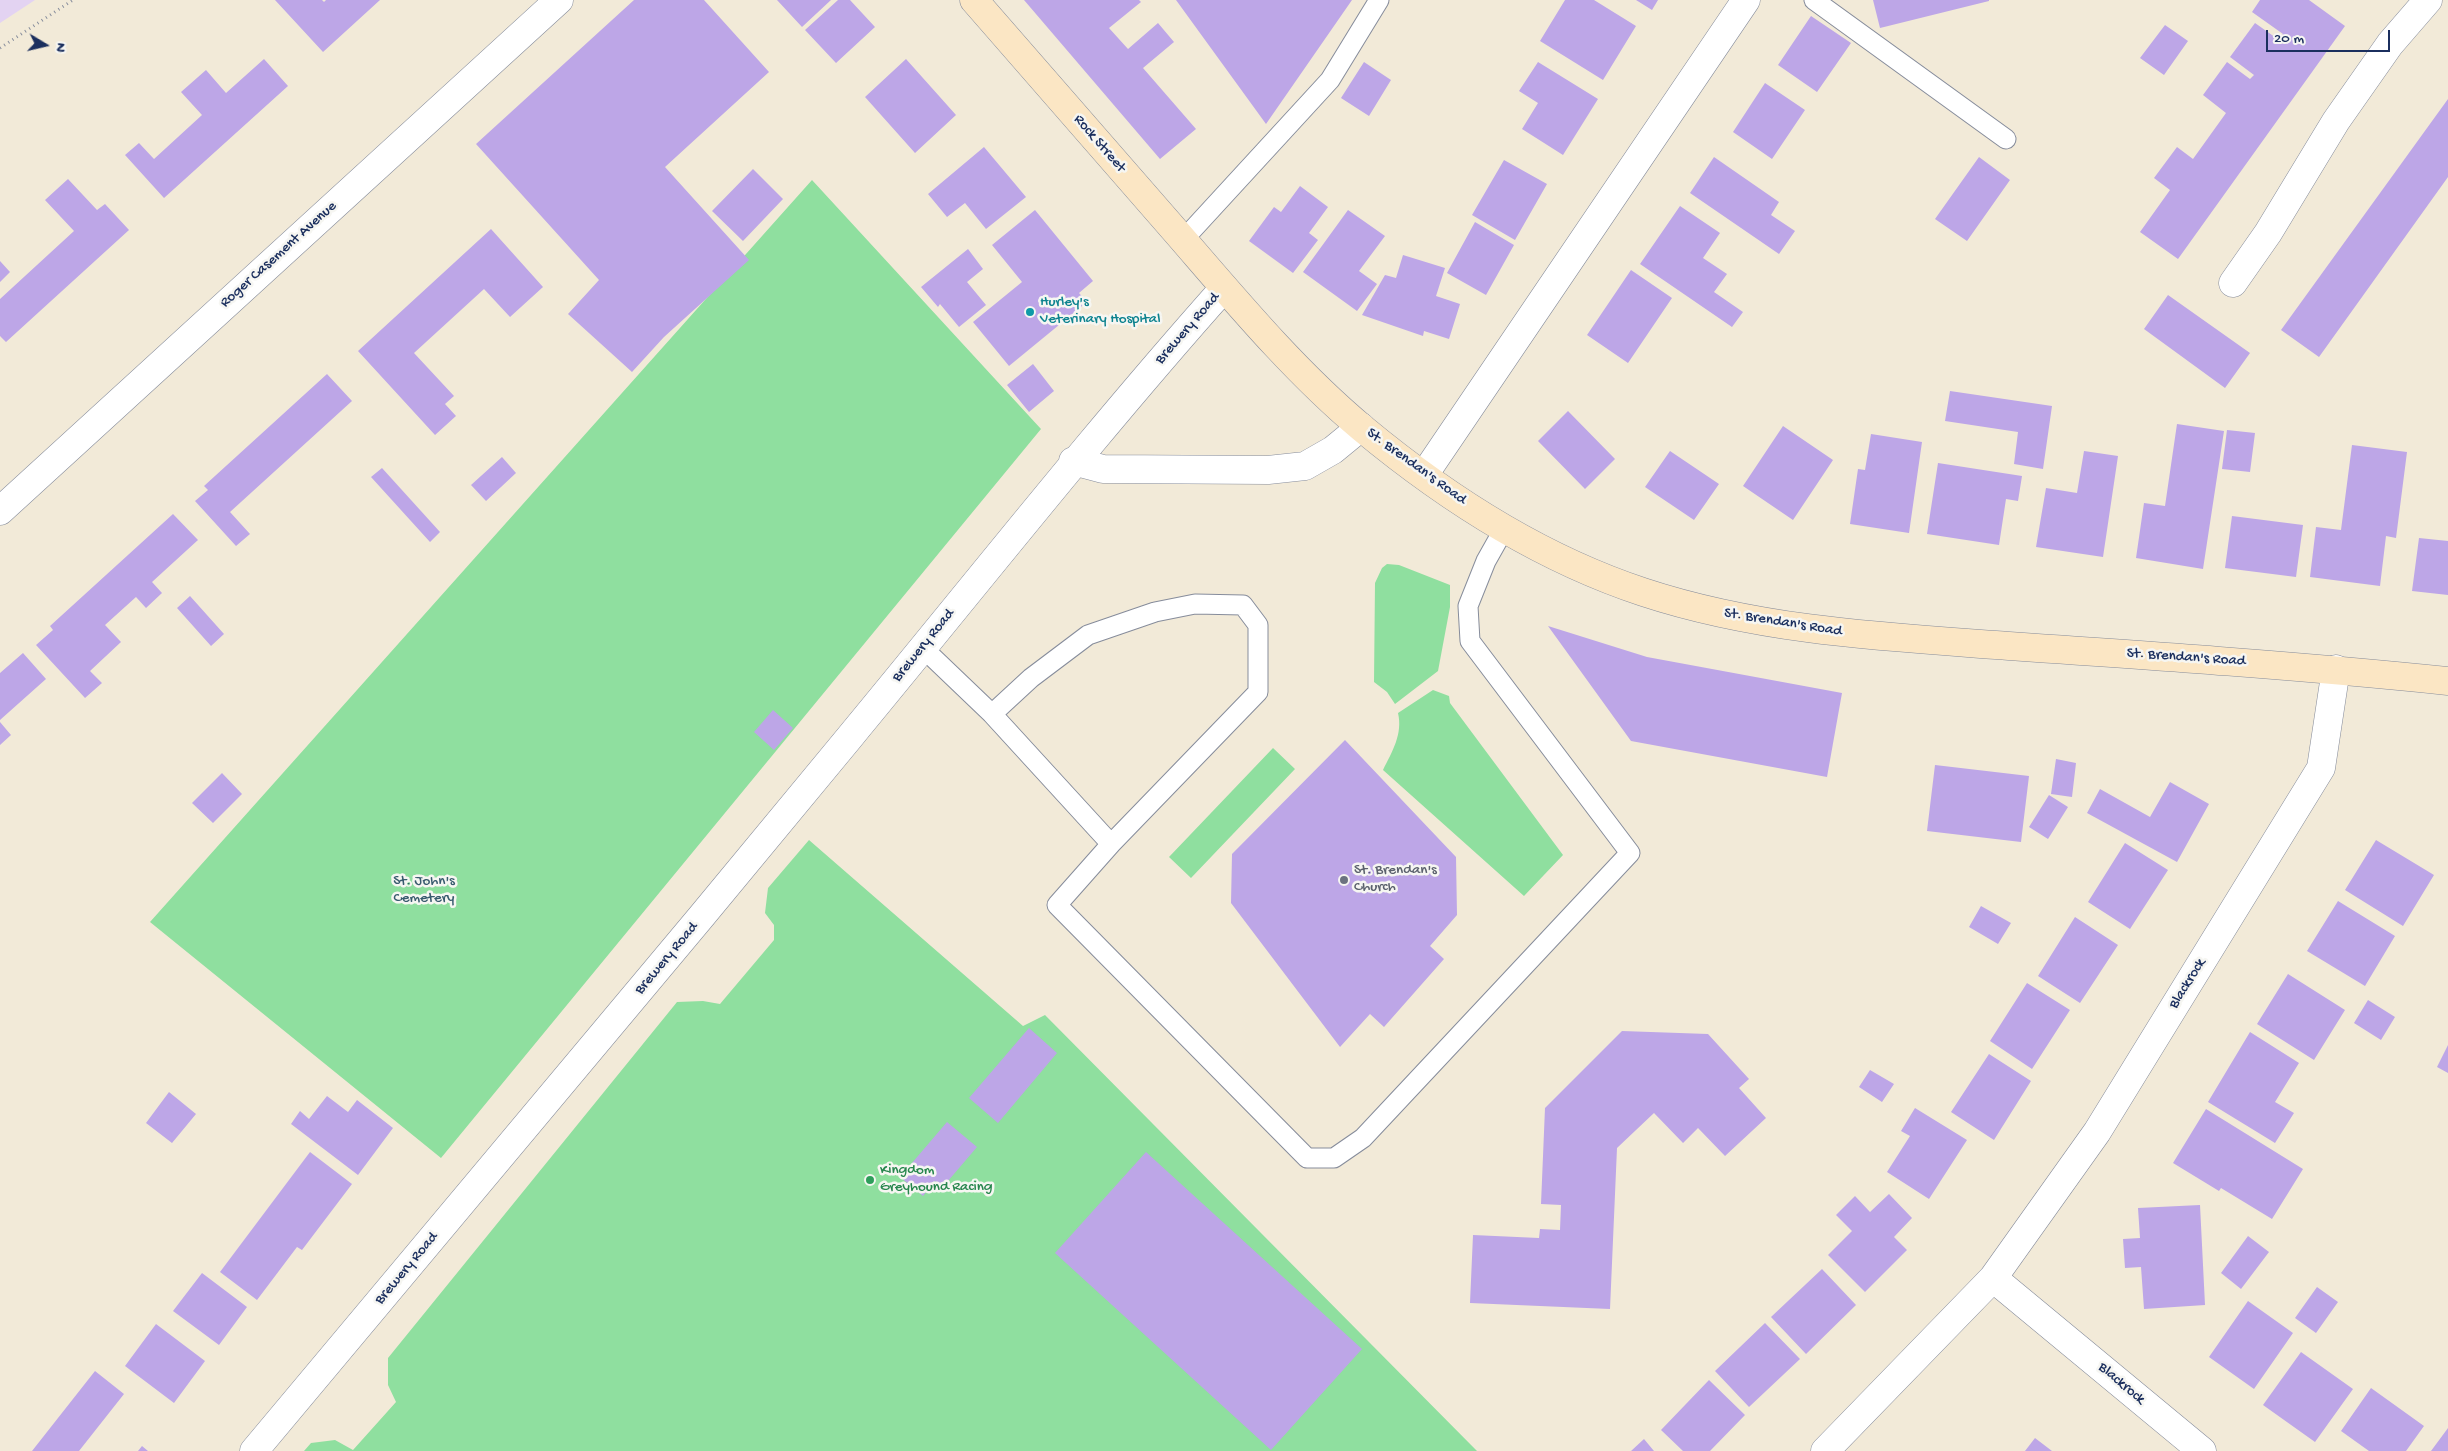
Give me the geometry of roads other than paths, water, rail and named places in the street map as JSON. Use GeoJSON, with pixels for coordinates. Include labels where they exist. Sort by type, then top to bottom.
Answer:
{"type":"FeatureCollection","features":[{"type":"Feature","properties":{"kind":"main road","name":"Rock Street"},"geometry":{"type":"LineString","coordinates":[[974,0],[1224,288]]}},
{"type":"Feature","properties":{"kind":"main road","name":"St. Brendan's Road"},"geometry":{"type":"LineString","coordinates":[[1224,288],[1309,379],[1361,427],[1424,475],[1504,529],[1575,567],[1642,592],[1722,615],[1826,632],[2336,669],[2448,681]]}},
{"type":"Feature","properties":{"kind":"street","name":"Roger Casement Avenue"},"geometry":{"type":"LineString","coordinates":[[0,511],[559,0]]}},
{"type":"Feature","properties":{"kind":"street"},"geometry":{"type":"LineString","coordinates":[[1424,475],[1746,0]]}},
{"type":"Feature","properties":{"kind":"street"},"geometry":{"type":"LineString","coordinates":[[2233,284],[2268,232],[2336,121],[2390,44],[2428,0]]}},
{"type":"Feature","properties":{"kind":"street","name":"Brewery Road"},"geometry":{"type":"LineString","coordinates":[[254,1451],[559,1089],[923,648],[1073,461],[1224,288]]}},
{"type":"Feature","properties":{"kind":"street"},"geometry":{"type":"LineString","coordinates":[[1073,461],[1103,469],[1268,470],[1304,466],[1333,450],[1361,427]]}},
{"type":"Feature","properties":{"kind":"street","name":"Blackrock"},"geometry":{"type":"LineString","coordinates":[[1825,1451],[1993,1278],[2097,1132],[2321,768],[2336,669]]}},
{"type":"Feature","properties":{"kind":"street","name":"Blackrock"},"geometry":{"type":"LineString","coordinates":[[1993,1278],[2202,1451]]}},
{"type":"Feature","properties":{"kind":"lane"},"geometry":{"type":"LineString","coordinates":[[1183,240],[1330,80],[1380,0]]}},
{"type":"Feature","properties":{"kind":"lane"},"geometry":{"type":"LineString","coordinates":[[1814,0],[2006,139]]}},
{"type":"Feature","properties":{"kind":"lane"},"geometry":{"type":"LineString","coordinates":[[992,714],[1031,678],[1088,635],[1155,612],[1195,604],[1243,605],[1258,625],[1258,692],[1111,844],[1057,905],[1307,1158],[1334,1158],[1363,1138],[1630,853],[1470,642],[1468,606],[1486,561],[1504,529]]}},
{"type":"Feature","properties":{"kind":"lane"},"geometry":{"type":"LineString","coordinates":[[923,648],[992,714],[1111,844]]}},
{"type":"Feature","properties":{"kind":"place","name":"Hurley's Veterinary Hospital"},"geometry":{"type":"Point","coordinates":[1030,312]}},
{"type":"Feature","properties":{"kind":"place","name":"St. Brendan's Church"},"geometry":{"type":"Point","coordinates":[1344,880]}},
{"type":"Feature","properties":{"kind":"place","name":"Kingdom Greyhound Racing"},"geometry":{"type":"Point","coordinates":[870,1180]}},
{"type":"Feature","properties":{"kind":"park label","name":"St. John's Cemetery"},"geometry":{"type":"Point","coordinates":[424,890]}}]}
